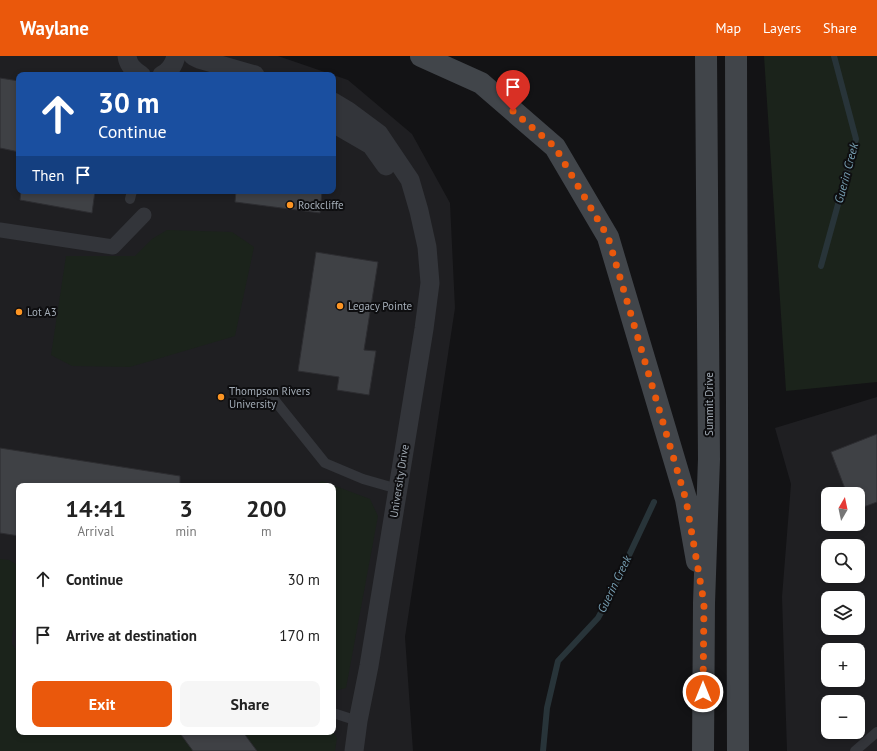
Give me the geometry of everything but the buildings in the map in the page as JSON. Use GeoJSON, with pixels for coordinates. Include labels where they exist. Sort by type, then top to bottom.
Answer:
{"type":"FeatureCollection","features":[{"type":"Feature","properties":{"kind":"main road"},"geometry":{"type":"LineString","coordinates":[[420,56],[482,83],[555,147],[608,237],[686,500],[704,603]]}},
{"type":"Feature","properties":{"kind":"main road","name":"Summit Drive"},"geometry":{"type":"LineString","coordinates":[[703,751],[704,603],[710,459],[706,56]]}},
{"type":"Feature","properties":{"kind":"main road"},"geometry":{"type":"LineString","coordinates":[[736,56],[738,751]]}},
{"type":"Feature","properties":{"kind":"street"},"geometry":{"type":"LineString","coordinates":[[168,72],[175,62],[176,56]]}},
{"type":"Feature","properties":{"kind":"street"},"geometry":{"type":"LineString","coordinates":[[193,56],[244,72]]}},
{"type":"Feature","properties":{"kind":"street"},"geometry":{"type":"LineString","coordinates":[[125,57],[135,72]]}},
{"type":"Feature","properties":{"kind":"street","name":"University Drive"},"geometry":{"type":"LineString","coordinates":[[336,104],[379,134],[410,180],[427,247],[430,283],[398,490],[354,751]]}},
{"type":"Feature","properties":{"kind":"street","name":"University Drive"},"geometry":{"type":"LineString","coordinates":[[336,125],[371,146],[419,211]]}},
{"type":"Feature","properties":{"kind":"street"},"geometry":{"type":"LineString","coordinates":[[0,230],[113,247],[144,215]]}},
{"type":"Feature","properties":{"kind":"lane"},"geometry":{"type":"LineString","coordinates":[[272,397],[325,462],[363,479],[398,490]]}},
{"type":"Feature","properties":{"kind":"lane"},"geometry":{"type":"LineString","coordinates":[[336,715],[358,721]]}},
{"type":"Feature","properties":{"kind":"lane"},"geometry":{"type":"LineString","coordinates":[[855,751],[877,732]]}},
{"type":"Feature","properties":{"kind":"shaded area","name":"Thompson Rivers University"},"geometry":{"type":"Polygon","coordinates":[[[0,56],[278,56],[325,72],[16,72],[16,194],[336,194],[336,76],[348,80],[412,134],[450,203],[455,308],[405,637],[413,751],[0,751],[0,56]]]}},
{"type":"Feature","properties":{"kind":"shaded area"},"geometry":{"type":"Polygon","coordinates":[[[764,56],[877,56],[877,382],[786,391],[764,56]]]}},
{"type":"Feature","properties":{"kind":"shaded area"},"geometry":{"type":"Polygon","coordinates":[[[167,230],[232,232],[254,247],[235,336],[130,367],[72,366],[51,355],[66,256],[135,256],[152,239],[167,230]]]}},
{"type":"Feature","properties":{"kind":"shaded area"},"geometry":{"type":"Polygon","coordinates":[[[877,397],[877,751],[787,751],[782,597],[791,484],[775,428],[877,397]]]}},
{"type":"Feature","properties":{"kind":"shaded area"},"geometry":{"type":"Polygon","coordinates":[[[336,486],[370,499],[378,516],[346,688],[336,690],[336,486]]]}},
{"type":"Feature","properties":{"kind":"shaded area"},"geometry":{"type":"Polygon","coordinates":[[[0,559],[9,560],[16,564],[16,627],[13,631],[12,644],[16,650],[16,735],[335,735],[337,738],[335,751],[0,751],[0,559]]]}},
{"type":"Feature","properties":{"kind":"waterway","name":"Guerin Creek"},"geometry":{"type":"LineString","coordinates":[[821,266],[856,139],[834,56]]}},
{"type":"Feature","properties":{"kind":"waterway","name":"Guerin Creek"},"geometry":{"type":"LineString","coordinates":[[543,751],[547,708],[558,661],[598,618],[609,598],[654,502]]}},
{"type":"Feature","properties":{"kind":"place","name":"Rockcliffe"},"geometry":{"type":"Point","coordinates":[290,205]}},
{"type":"Feature","properties":{"kind":"place","name":"Legacy Pointe"},"geometry":{"type":"Point","coordinates":[340,306]}},
{"type":"Feature","properties":{"kind":"place","name":"Lot A3"},"geometry":{"type":"Point","coordinates":[19,312]}},
{"type":"Feature","properties":{"kind":"place","name":"Thompson Rivers University"},"geometry":{"type":"Point","coordinates":[221,397]}},
{"type":"Feature","properties":{"kind":"route"},"geometry":{"type":"LineString","coordinates":[[513,111],[555,147],[608,237],[686,500],[704,603],[703,692]]}}]}
